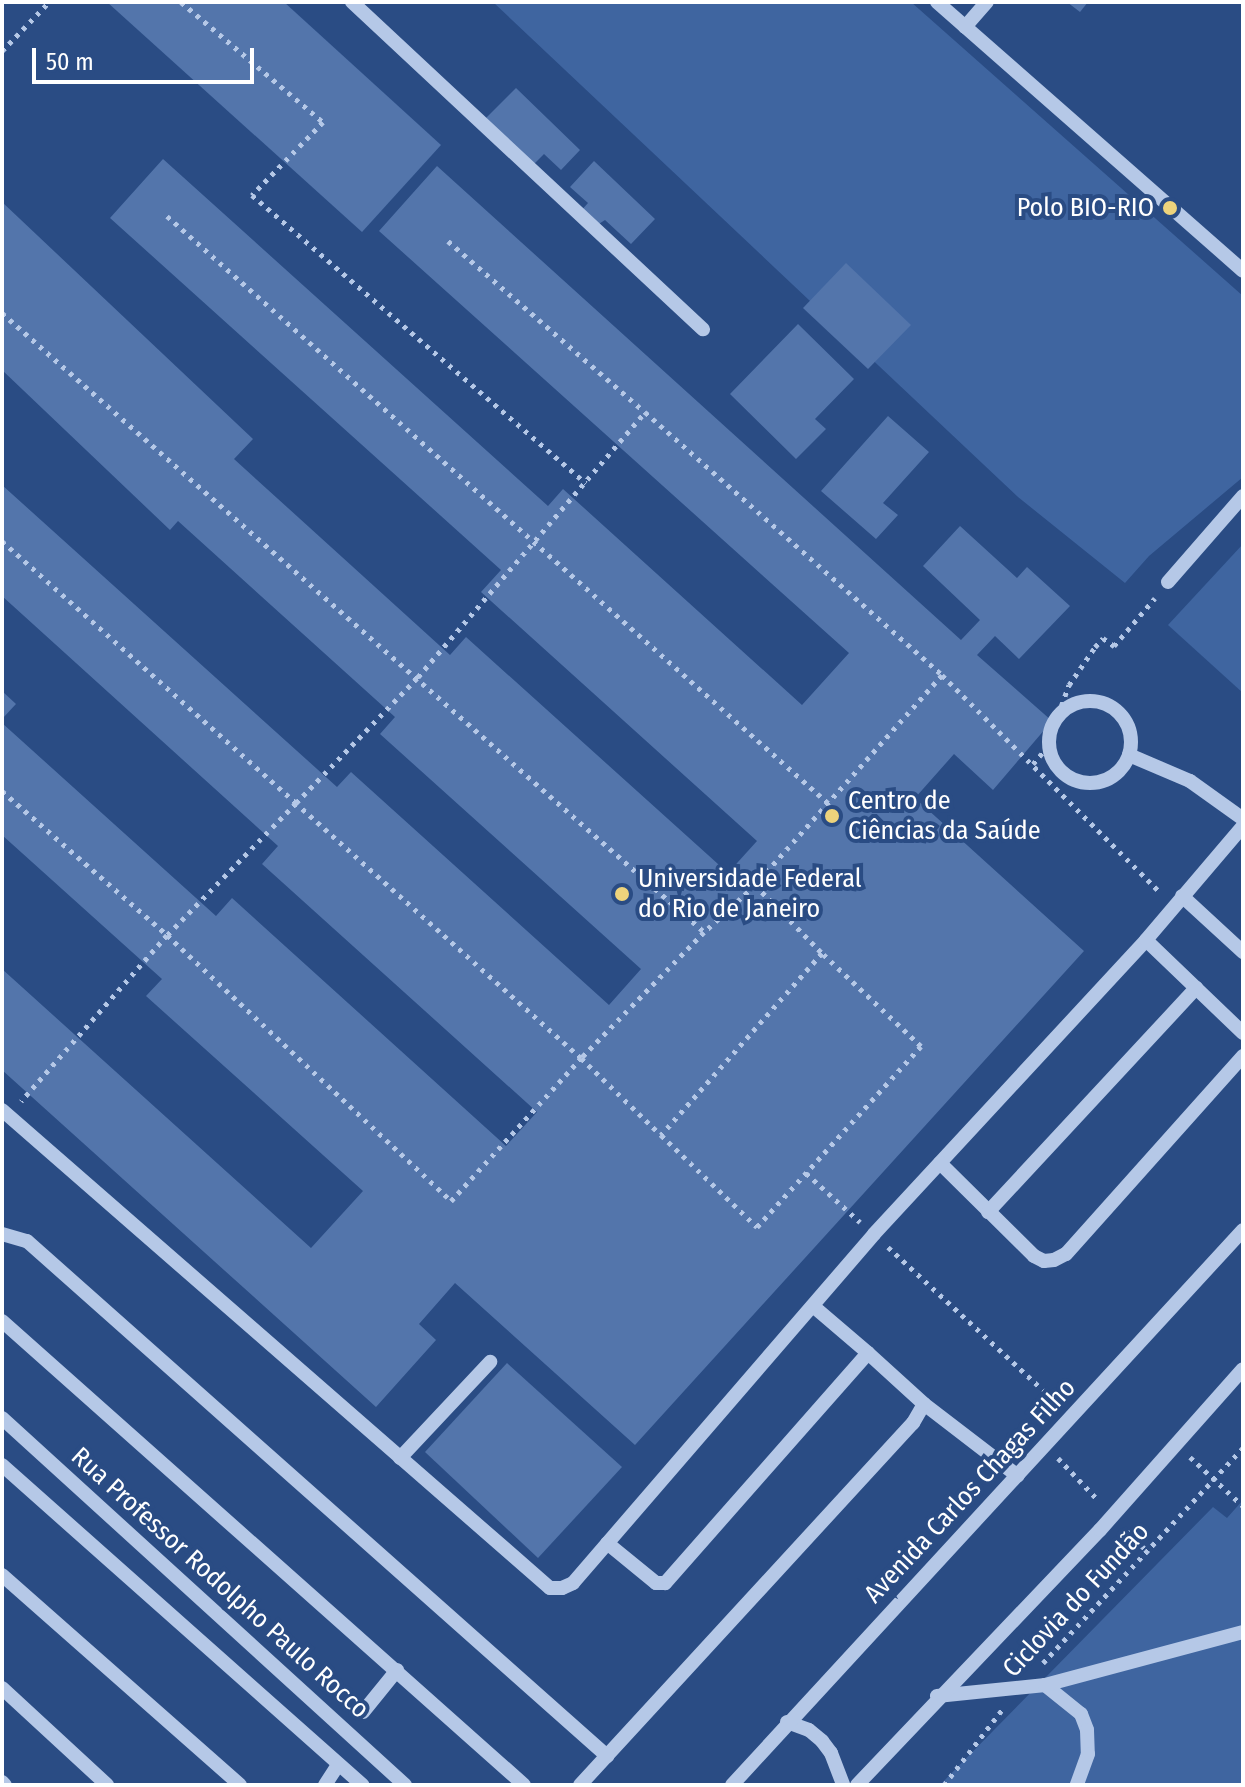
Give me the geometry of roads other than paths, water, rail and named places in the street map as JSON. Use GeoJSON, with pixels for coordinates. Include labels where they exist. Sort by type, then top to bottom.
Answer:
{"type":"FeatureCollection","features":[{"type":"Feature","properties":{"kind":"street"},"geometry":{"type":"LineString","coordinates":[[352,2],[703,329]]}},
{"type":"Feature","properties":{"kind":"street"},"geometry":{"type":"LineString","coordinates":[[937,2],[1243,271]]}},
{"type":"Feature","properties":{"kind":"street"},"geometry":{"type":"LineString","coordinates":[[965,27],[987,2]]}},
{"type":"Feature","properties":{"kind":"street"},"geometry":{"type":"LineString","coordinates":[[1168,582],[1243,496]]}},
{"type":"Feature","properties":{"kind":"street"},"geometry":{"type":"LineString","coordinates":[[1083,701],[1110,706],[1129,727],[1129,755],[1115,775],[1091,783],[1067,777],[1058,769],[1048,746],[1048,735],[1058,715],[1083,701]]}},
{"type":"Feature","properties":{"kind":"street"},"geometry":{"type":"LineString","coordinates":[[1129,755],[1190,781],[1243,819]]}},
{"type":"Feature","properties":{"kind":"street"},"geometry":{"type":"LineString","coordinates":[[5,1113],[550,1588],[573,1583],[874,1234],[1146,940],[1243,826]]}},
{"type":"Feature","properties":{"kind":"street"},"geometry":{"type":"LineString","coordinates":[[1178,902],[1243,952]]}},
{"type":"Feature","properties":{"kind":"street"},"geometry":{"type":"LineString","coordinates":[[1146,940],[1243,1033]]}},
{"type":"Feature","properties":{"kind":"street"},"geometry":{"type":"LineString","coordinates":[[988,1212],[1196,988]]}},
{"type":"Feature","properties":{"kind":"street"},"geometry":{"type":"LineString","coordinates":[[940,1163],[1034,1256],[1044,1261],[1066,1254],[1243,1056]]}},
{"type":"Feature","properties":{"kind":"street","name":"Avenida Carlos Chagas Filho"},"geometry":{"type":"LineString","coordinates":[[732,1785],[1243,1230]]}},
{"type":"Feature","properties":{"kind":"street"},"geometry":{"type":"LineString","coordinates":[[2,1234],[27,1241],[607,1756]]}},
{"type":"Feature","properties":{"kind":"street"},"geometry":{"type":"LineString","coordinates":[[813,1306],[924,1404],[1018,1476]]}},
{"type":"Feature","properties":{"kind":"street"},"geometry":{"type":"LineString","coordinates":[[2,1321],[524,1785]]}},
{"type":"Feature","properties":{"kind":"street"},"geometry":{"type":"LineString","coordinates":[[607,1543],[656,1583],[665,1583],[868,1353]]}},
{"type":"Feature","properties":{"kind":"street"},"geometry":{"type":"LineString","coordinates":[[400,1458],[490,1362]]}},
{"type":"Feature","properties":{"kind":"street"},"geometry":{"type":"LineString","coordinates":[[857,1785],[937,1696],[1178,1445],[1243,1369]]}},
{"type":"Feature","properties":{"kind":"street"},"geometry":{"type":"LineString","coordinates":[[580,1785],[913,1423],[924,1404]]}},
{"type":"Feature","properties":{"kind":"street","name":"Rua Professor Rodolpho Paulo Rocco"},"geometry":{"type":"LineString","coordinates":[[2,1418],[405,1785]]}},
{"type":"Feature","properties":{"kind":"street"},"geometry":{"type":"LineString","coordinates":[[2,1465],[362,1785]]}},
{"type":"Feature","properties":{"kind":"street"},"geometry":{"type":"LineString","coordinates":[[2,1575],[240,1785]]}},
{"type":"Feature","properties":{"kind":"street"},"geometry":{"type":"LineString","coordinates":[[937,1696],[1017,1691],[1243,1632]]}},
{"type":"Feature","properties":{"kind":"street"},"geometry":{"type":"LineString","coordinates":[[363,1712],[397,1670]]}},
{"type":"Feature","properties":{"kind":"street"},"geometry":{"type":"LineString","coordinates":[[1045,1685],[1081,1714],[1087,1730],[1088,1754],[1077,1785]]}},
{"type":"Feature","properties":{"kind":"street"},"geometry":{"type":"LineString","coordinates":[[2,1688],[107,1785]]}},
{"type":"Feature","properties":{"kind":"street"},"geometry":{"type":"LineString","coordinates":[[787,1722],[809,1730],[822,1741],[831,1753],[843,1785]]}},
{"type":"Feature","properties":{"kind":"street"},"geometry":{"type":"LineString","coordinates":[[325,1785],[338,1765]]}},
{"type":"Feature","properties":{"kind":"place","name":"Polo BIO-RIO"},"geometry":{"type":"Point","coordinates":[1170,208]}},
{"type":"Feature","properties":{"kind":"place","name":"Centro de Ciências da Saúde"},"geometry":{"type":"Point","coordinates":[832,816]}},
{"type":"Feature","properties":{"kind":"place","name":"Universidade Federal do Rio de Janeiro"},"geometry":{"type":"Point","coordinates":[622,894]}}]}
